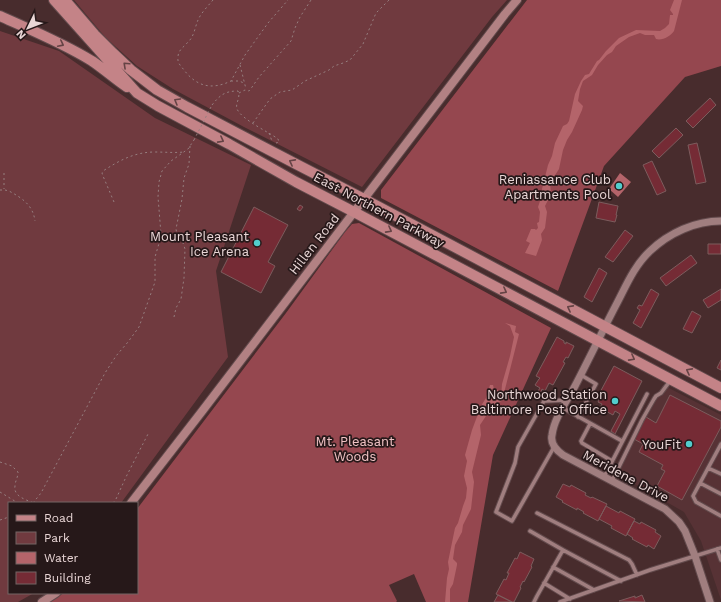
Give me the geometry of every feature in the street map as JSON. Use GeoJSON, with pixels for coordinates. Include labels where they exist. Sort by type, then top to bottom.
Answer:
{"type":"FeatureCollection","features":[{"type":"Feature","properties":{"kind":"main road","name":"East Northern Parkway"},"geometry":{"type":"LineString","coordinates":[[54,0],[91,36],[157,90],[721,388]]}},
{"type":"Feature","properties":{"kind":"main road","name":"East Northern Parkway"},"geometry":{"type":"LineString","coordinates":[[65,0],[91,36],[137,93],[158,106],[296,182],[721,406]]}},
{"type":"Feature","properties":{"kind":"main road"},"geometry":{"type":"LineString","coordinates":[[0,16],[73,50],[137,93]]}},
{"type":"Feature","properties":{"kind":"street","name":"Hillen Road"},"geometry":{"type":"LineString","coordinates":[[132,502],[504,14],[517,0]]}},
{"type":"Feature","properties":{"kind":"street"},"geometry":{"type":"LineString","coordinates":[[553,444],[551,437],[563,408],[635,269],[641,261],[650,251],[680,230],[705,222],[721,220]]}},
{"type":"Feature","properties":{"kind":"street","name":"Meridene Drive"},"geometry":{"type":"LineString","coordinates":[[553,444],[557,451],[563,455],[665,509],[679,522],[695,556],[710,602]]}},
{"type":"Feature","properties":{"kind":"street"},"geometry":{"type":"LineString","coordinates":[[42,602],[54,594]]}},
{"type":"Feature","properties":{"kind":"lane"},"geometry":{"type":"LineString","coordinates":[[578,417],[596,384],[580,375]]}},
{"type":"Feature","properties":{"kind":"lane"},"geometry":{"type":"LineString","coordinates":[[612,481],[654,399],[661,393],[671,379]]}},
{"type":"Feature","properties":{"kind":"lane"},"geometry":{"type":"LineString","coordinates":[[604,477],[647,394]]}},
{"type":"Feature","properties":{"kind":"lane"},"geometry":{"type":"LineString","coordinates":[[553,444],[512,521],[496,512],[514,463],[518,447],[544,400],[567,400]]}},
{"type":"Feature","properties":{"kind":"lane"},"geometry":{"type":"LineString","coordinates":[[563,408],[622,441]]}},
{"type":"Feature","properties":{"kind":"lane"},"geometry":{"type":"LineString","coordinates":[[590,424],[581,441],[582,443],[612,461]]}},
{"type":"Feature","properties":{"kind":"lane"},"geometry":{"type":"LineString","coordinates":[[721,444],[719,452],[708,468],[693,496],[696,502],[721,516]]}},
{"type":"Feature","properties":{"kind":"lane"},"geometry":{"type":"LineString","coordinates":[[708,468],[721,474]]}},
{"type":"Feature","properties":{"kind":"lane"},"geometry":{"type":"LineString","coordinates":[[700,483],[721,494]]}},
{"type":"Feature","properties":{"kind":"lane"},"geometry":{"type":"LineString","coordinates":[[537,514],[629,560],[636,575]]}},
{"type":"Feature","properties":{"kind":"lane"},"geometry":{"type":"LineString","coordinates":[[530,531],[621,581]]}},
{"type":"Feature","properties":{"kind":"lane"},"geometry":{"type":"LineString","coordinates":[[560,602],[719,548],[721,560]]}},
{"type":"Feature","properties":{"kind":"lane"},"geometry":{"type":"LineString","coordinates":[[534,602],[563,550]]}},
{"type":"Feature","properties":{"kind":"lane"},"geometry":{"type":"LineString","coordinates":[[553,567],[594,590]]}},
{"type":"Feature","properties":{"kind":"lane"},"geometry":{"type":"LineString","coordinates":[[544,584],[570,599]]}},
{"type":"Feature","properties":{"kind":"path"},"geometry":{"type":"LineString","coordinates":[[213,0],[200,18],[189,42],[179,53],[178,62],[189,76],[202,85],[208,86],[230,81],[239,81],[244,83]]}},
{"type":"Feature","properties":{"kind":"path"},"geometry":{"type":"LineString","coordinates":[[230,81],[245,54],[268,23],[288,0]]}},
{"type":"Feature","properties":{"kind":"path"},"geometry":{"type":"LineString","coordinates":[[34,502],[41,493],[105,373],[116,356],[139,327],[155,282],[155,257],[161,234],[159,182],[162,171],[168,164],[190,146],[212,105],[220,96],[235,91],[238,91],[239,93],[250,90],[259,77],[291,41],[300,17],[311,0]]}},
{"type":"Feature","properties":{"kind":"path"},"geometry":{"type":"LineString","coordinates":[[253,123],[270,98],[273,96],[280,92],[290,91],[305,81],[329,70],[334,66],[350,60],[363,44],[376,13],[389,0]]}},
{"type":"Feature","properties":{"kind":"path"},"geometry":{"type":"LineString","coordinates":[[239,65],[246,90]]}},
{"type":"Feature","properties":{"kind":"path"},"geometry":{"type":"LineString","coordinates":[[239,93],[236,106],[238,110],[253,123],[269,133],[278,139],[278,143],[272,141],[269,133]]}},
{"type":"Feature","properties":{"kind":"path"},"geometry":{"type":"LineString","coordinates":[[174,317],[176,308],[181,299],[184,278],[185,249],[182,240],[177,235],[176,228],[182,199],[184,178],[189,164],[190,146]]}},
{"type":"Feature","properties":{"kind":"path"},"geometry":{"type":"LineString","coordinates":[[114,202],[102,172],[125,158],[141,153],[184,152]]}},
{"type":"Feature","properties":{"kind":"path"},"geometry":{"type":"LineString","coordinates":[[4,173],[4,190]]}},
{"type":"Feature","properties":{"kind":"path"},"geometry":{"type":"LineString","coordinates":[[0,190],[13,193],[29,204],[33,210],[35,221]]}},
{"type":"Feature","properties":{"kind":"path"},"geometry":{"type":"LineString","coordinates":[[114,502],[148,434]]}},
{"type":"Feature","properties":{"kind":"path"},"geometry":{"type":"LineString","coordinates":[[0,462],[12,466],[17,471],[18,477],[14,488],[16,493],[31,502]]}},
{"type":"Feature","properties":{"kind":"path"},"geometry":{"type":"LineString","coordinates":[[0,492],[16,502]]}},
{"type":"Feature","properties":{"kind":"shaded area"},"geometry":{"type":"Polygon","coordinates":[[[663,385],[721,415],[721,600],[701,541],[684,512],[616,473],[663,385]]]}},
{"type":"Feature","properties":{"kind":"green space"},"geometry":{"type":"Polygon","coordinates":[[[74,0],[507,0],[492,17],[362,187],[173,89],[137,66],[105,37],[74,0]]]}},
{"type":"Feature","properties":{"kind":"green space"},"geometry":{"type":"Polygon","coordinates":[[[527,0],[721,0],[721,66],[685,77],[604,166],[558,291],[381,198],[381,190],[527,0]]]}},
{"type":"Feature","properties":{"kind":"green space"},"geometry":{"type":"Polygon","coordinates":[[[0,31],[59,51],[155,118],[251,165],[216,271],[228,357],[122,502],[8,502],[8,594],[32,594],[18,602],[0,602],[0,31]]]}},
{"type":"Feature","properties":{"kind":"green space","name":"Mt. Pleasant Woods"},"geometry":{"type":"Polygon","coordinates":[[[359,223],[551,328],[493,455],[468,602],[426,602],[414,574],[389,585],[397,601],[396,602],[50,602],[62,594],[138,594],[138,508],[352,224],[359,223]]]}},
{"type":"Feature","properties":{"kind":"water"},"geometry":{"type":"Polygon","coordinates":[[[674,0],[682,0],[674,31],[671,35],[661,39],[656,39],[654,35],[645,35],[640,33],[629,37],[616,46],[612,52],[607,55],[598,65],[592,75],[583,81],[578,101],[583,106],[582,110],[563,150],[559,169],[550,183],[551,194],[545,206],[547,212],[545,228],[541,234],[542,240],[536,256],[525,253],[530,243],[526,241],[531,229],[536,230],[538,228],[537,223],[539,222],[540,212],[538,207],[540,201],[544,200],[542,189],[555,143],[563,126],[569,121],[575,94],[581,81],[585,75],[589,74],[597,61],[619,38],[636,30],[660,31],[665,28],[669,24],[670,15],[673,15],[670,10],[674,0]]]}},
{"type":"Feature","properties":{"kind":"water","name":"Reniassance Club Apartments Pool"},"geometry":{"type":"Polygon","coordinates":[[[620,173],[631,182],[618,197],[609,189],[620,173]]]}},
{"type":"Feature","properties":{"kind":"water"},"geometry":{"type":"Polygon","coordinates":[[[505,323],[516,326],[515,332],[519,334],[502,401],[490,410],[480,425],[481,435],[472,472],[474,482],[471,509],[455,545],[453,559],[457,565],[453,584],[450,589],[450,602],[445,602],[449,569],[448,562],[455,528],[466,498],[467,488],[464,476],[467,461],[465,455],[472,430],[490,385],[493,385],[494,389],[498,390],[500,399],[501,398],[502,384],[514,337],[510,326],[505,323]]]}},
{"type":"Feature","properties":{"kind":"building"},"geometry":{"type":"Polygon","coordinates":[[[710,98],[716,105],[693,128],[686,121],[710,98]]]}},
{"type":"Feature","properties":{"kind":"building"},"geometry":{"type":"Polygon","coordinates":[[[676,128],[683,135],[659,158],[652,151],[676,128]]]}},
{"type":"Feature","properties":{"kind":"building"},"geometry":{"type":"Polygon","coordinates":[[[697,143],[706,182],[696,184],[688,145],[697,143]]]}},
{"type":"Feature","properties":{"kind":"building"},"geometry":{"type":"Polygon","coordinates":[[[652,161],[666,191],[657,195],[643,165],[652,161]]]}},
{"type":"Feature","properties":{"kind":"building"},"geometry":{"type":"Polygon","coordinates":[[[599,202],[618,206],[615,222],[596,218],[599,202]]]}},
{"type":"Feature","properties":{"kind":"building"},"geometry":{"type":"Polygon","coordinates":[[[300,205],[303,207],[300,211],[297,209],[300,205]]]}},
{"type":"Feature","properties":{"kind":"building","name":"Mount Pleasant Ice Arena"},"geometry":{"type":"Polygon","coordinates":[[[254,207],[288,225],[268,262],[275,266],[261,293],[221,272],[254,207]]]}},
{"type":"Feature","properties":{"kind":"building"},"geometry":{"type":"Polygon","coordinates":[[[625,230],[633,236],[613,262],[605,257],[625,230]]]}},
{"type":"Feature","properties":{"kind":"building"},"geometry":{"type":"Polygon","coordinates":[[[708,244],[721,244],[721,254],[708,254],[708,244]]]}},
{"type":"Feature","properties":{"kind":"building"},"geometry":{"type":"Polygon","coordinates":[[[691,255],[697,263],[666,286],[660,278],[691,255]]]}},
{"type":"Feature","properties":{"kind":"building"},"geometry":{"type":"Polygon","coordinates":[[[599,268],[607,273],[592,302],[584,297],[599,268]]]}},
{"type":"Feature","properties":{"kind":"building"},"geometry":{"type":"Polygon","coordinates":[[[651,289],[659,294],[641,328],[633,323],[640,310],[637,308],[639,305],[642,306],[651,289]]]}},
{"type":"Feature","properties":{"kind":"building"},"geometry":{"type":"Polygon","coordinates":[[[721,289],[721,300],[708,308],[703,300],[721,289]]]}},
{"type":"Feature","properties":{"kind":"building"},"geometry":{"type":"Polygon","coordinates":[[[692,311],[701,316],[692,333],[683,329],[692,311]]]}},
{"type":"Feature","properties":{"kind":"building"},"geometry":{"type":"Polygon","coordinates":[[[557,337],[564,341],[564,343],[566,344],[566,342],[574,346],[568,358],[566,357],[563,362],[565,363],[553,385],[549,383],[545,391],[542,389],[541,392],[538,391],[540,388],[535,385],[540,378],[536,376],[557,337]]]}},
{"type":"Feature","properties":{"kind":"building"},"geometry":{"type":"Polygon","coordinates":[[[721,360],[721,370],[717,368],[721,360]]]}},
{"type":"Feature","properties":{"kind":"building","name":"Northwood Station Baltimore Post Office"},"geometry":{"type":"Polygon","coordinates":[[[614,366],[642,381],[615,434],[611,431],[620,414],[615,411],[613,415],[600,408],[602,404],[598,402],[599,400],[597,398],[614,366]]]}},
{"type":"Feature","properties":{"kind":"building"},"geometry":{"type":"Polygon","coordinates":[[[670,395],[721,421],[721,427],[682,500],[657,486],[665,471],[661,469],[663,465],[639,452],[643,444],[634,439],[646,417],[656,423],[670,395]]]}},
{"type":"Feature","properties":{"kind":"building"},"geometry":{"type":"Polygon","coordinates":[[[563,484],[570,487],[571,485],[586,493],[585,495],[607,504],[598,521],[577,508],[577,510],[562,502],[563,501],[556,497],[563,484]]]}},
{"type":"Feature","properties":{"kind":"building"},"geometry":{"type":"Polygon","coordinates":[[[606,506],[635,519],[626,536],[611,528],[612,526],[599,519],[606,506]]]}},
{"type":"Feature","properties":{"kind":"building"},"geometry":{"type":"Polygon","coordinates":[[[634,521],[640,524],[641,522],[656,530],[655,532],[661,536],[654,549],[632,539],[633,538],[627,534],[634,521]]]}},
{"type":"Feature","properties":{"kind":"building"},"geometry":{"type":"Polygon","coordinates":[[[520,552],[534,559],[531,566],[532,567],[524,582],[523,581],[514,602],[512,602],[496,594],[504,579],[506,580],[509,573],[507,573],[520,552]]]}},
{"type":"Feature","properties":{"kind":"building"},"geometry":{"type":"Polygon","coordinates":[[[498,595],[512,602],[494,602],[498,595]]]}},
{"type":"Feature","properties":{"kind":"building"},"geometry":{"type":"Polygon","coordinates":[[[642,595],[645,602],[619,601],[635,596],[635,598],[642,595]]]}},
{"type":"Feature","properties":{"kind":"place","name":"Reniassance Club Apartments Pool"},"geometry":{"type":"Point","coordinates":[619,186]}},
{"type":"Feature","properties":{"kind":"place","name":"Mount Pleasant Ice Arena"},"geometry":{"type":"Point","coordinates":[257,243]}},
{"type":"Feature","properties":{"kind":"place","name":"Northwood Station Baltimore Post Office"},"geometry":{"type":"Point","coordinates":[615,401]}},
{"type":"Feature","properties":{"kind":"place","name":"YouFit"},"geometry":{"type":"Point","coordinates":[689,444]}}]}
